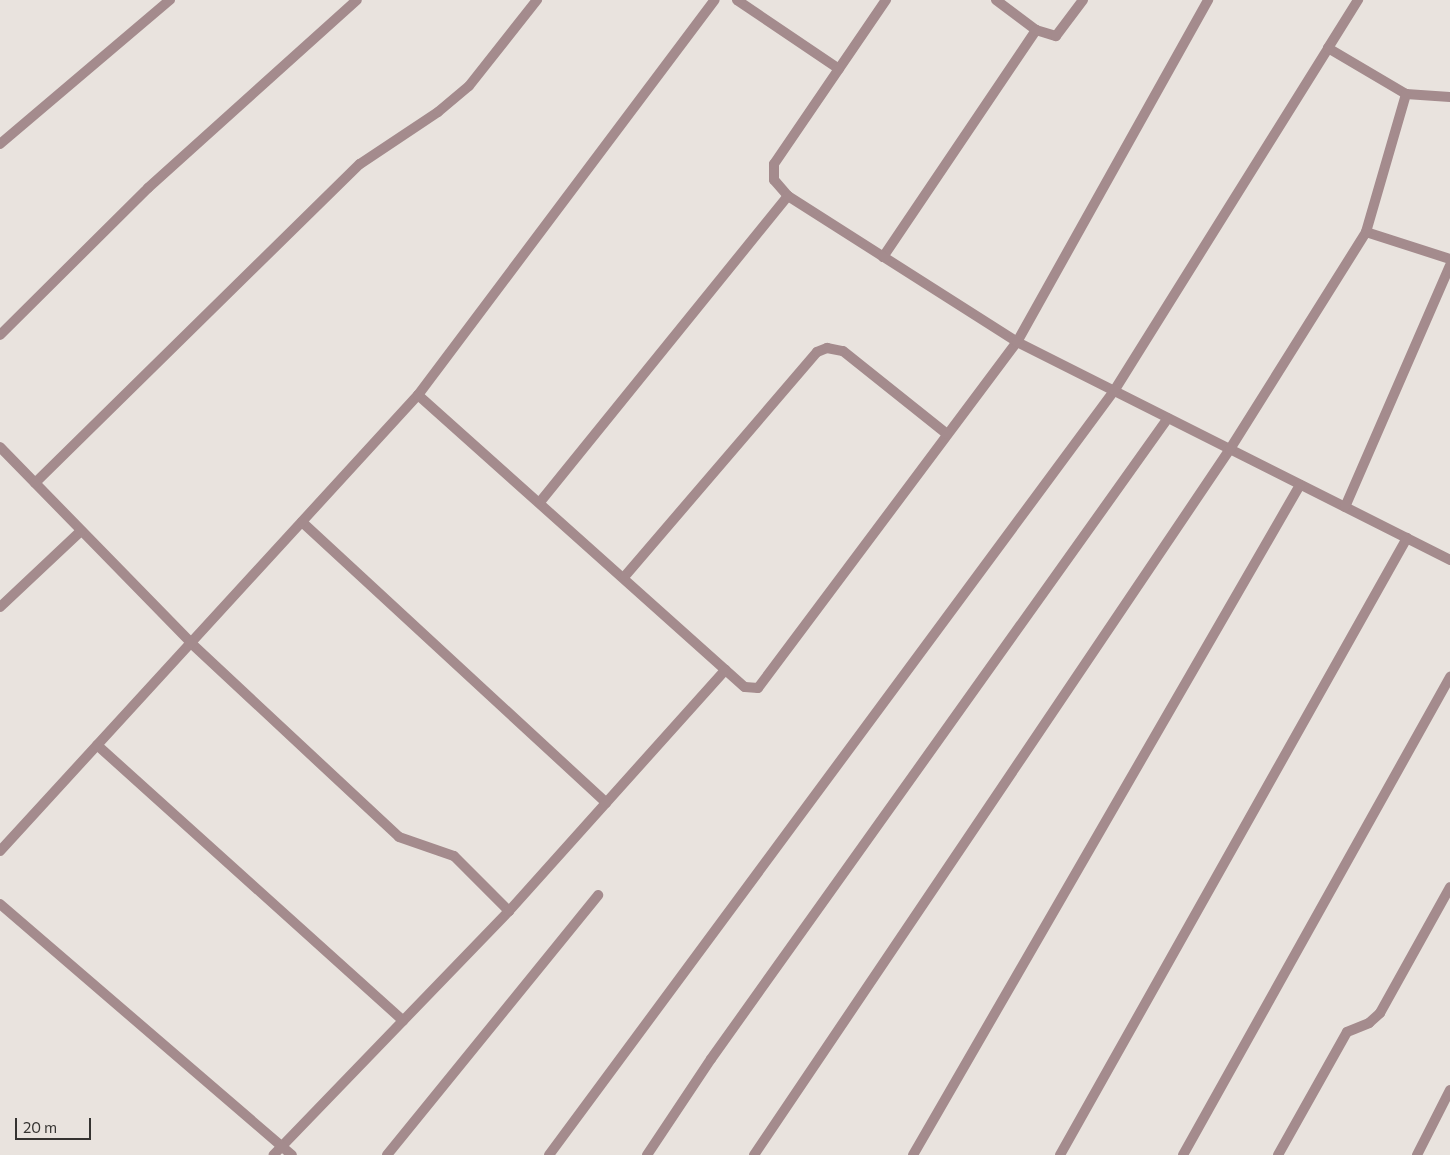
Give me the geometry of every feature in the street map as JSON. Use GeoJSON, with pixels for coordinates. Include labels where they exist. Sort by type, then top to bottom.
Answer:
{"type":"FeatureCollection","features":[{"type":"Feature","properties":{"kind":"street"},"geometry":{"type":"LineString","coordinates":[[0,144],[170,0]]}},
{"type":"Feature","properties":{"kind":"street"},"geometry":{"type":"LineString","coordinates":[[0,335],[148,188],[358,0]]}},
{"type":"Feature","properties":{"kind":"street"},"geometry":{"type":"LineString","coordinates":[[35,483],[360,164],[438,112],[469,86],[537,0]]}},
{"type":"Feature","properties":{"kind":"street"},"geometry":{"type":"LineString","coordinates":[[0,851],[418,395],[715,0]]}},
{"type":"Feature","properties":{"kind":"street"},"geometry":{"type":"LineString","coordinates":[[737,0],[839,69]]}},
{"type":"Feature","properties":{"kind":"street"},"geometry":{"type":"LineString","coordinates":[[886,0],[774,164],[774,180],[788,196],[1017,342],[1450,560]]}},
{"type":"Feature","properties":{"kind":"street"},"geometry":{"type":"LineString","coordinates":[[996,0],[1036,30],[1056,36],[1083,0]]}},
{"type":"Feature","properties":{"kind":"street"},"geometry":{"type":"LineString","coordinates":[[418,395],[625,576],[725,670],[749,689],[762,686],[1017,342],[1208,0]]}},
{"type":"Feature","properties":{"kind":"street"},"geometry":{"type":"LineString","coordinates":[[549,1155],[1114,391],[1358,0]]}},
{"type":"Feature","properties":{"kind":"street"},"geometry":{"type":"LineString","coordinates":[[883,257],[1036,30]]}},
{"type":"Feature","properties":{"kind":"street"},"geometry":{"type":"LineString","coordinates":[[1328,48],[1406,94],[1450,98]]}},
{"type":"Feature","properties":{"kind":"street"},"geometry":{"type":"LineString","coordinates":[[754,1155],[1230,449],[1366,232],[1406,94]]}},
{"type":"Feature","properties":{"kind":"street"},"geometry":{"type":"LineString","coordinates":[[540,502],[788,196]]}},
{"type":"Feature","properties":{"kind":"street"},"geometry":{"type":"LineString","coordinates":[[1366,232],[1450,259]]}},
{"type":"Feature","properties":{"kind":"street"},"geometry":{"type":"LineString","coordinates":[[1345,507],[1450,266]]}},
{"type":"Feature","properties":{"kind":"street"},"geometry":{"type":"LineString","coordinates":[[625,576],[816,352],[827,348],[842,351],[947,434]]}},
{"type":"Feature","properties":{"kind":"street"},"geometry":{"type":"LineString","coordinates":[[648,1155],[711,1059],[1168,418]]}},
{"type":"Feature","properties":{"kind":"street"},"geometry":{"type":"LineString","coordinates":[[0,448],[191,642],[399,837],[454,856],[509,911]]}},
{"type":"Feature","properties":{"kind":"street"},"geometry":{"type":"LineString","coordinates":[[913,1155],[1300,485]]}},
{"type":"Feature","properties":{"kind":"street"},"geometry":{"type":"LineString","coordinates":[[302,522],[606,803]]}},
{"type":"Feature","properties":{"kind":"street"},"geometry":{"type":"LineString","coordinates":[[0,607],[81,531]]}},
{"type":"Feature","properties":{"kind":"street"},"geometry":{"type":"LineString","coordinates":[[1060,1155],[1407,538]]}},
{"type":"Feature","properties":{"kind":"street"},"geometry":{"type":"LineString","coordinates":[[273,1155],[509,911],[725,670]]}},
{"type":"Feature","properties":{"kind":"street"},"geometry":{"type":"LineString","coordinates":[[1182,1155],[1450,677]]}},
{"type":"Feature","properties":{"kind":"street"},"geometry":{"type":"LineString","coordinates":[[97,745],[403,1020]]}},
{"type":"Feature","properties":{"kind":"street"},"geometry":{"type":"LineString","coordinates":[[1278,1155],[1347,1032],[1369,1024],[1380,1013],[1450,887]]}},
{"type":"Feature","properties":{"kind":"street"},"geometry":{"type":"LineString","coordinates":[[387,1155],[598,895]]}},
{"type":"Feature","properties":{"kind":"street"},"geometry":{"type":"LineString","coordinates":[[0,904],[292,1155]]}},
{"type":"Feature","properties":{"kind":"street"},"geometry":{"type":"LineString","coordinates":[[1417,1155],[1450,1090]]}}]}
